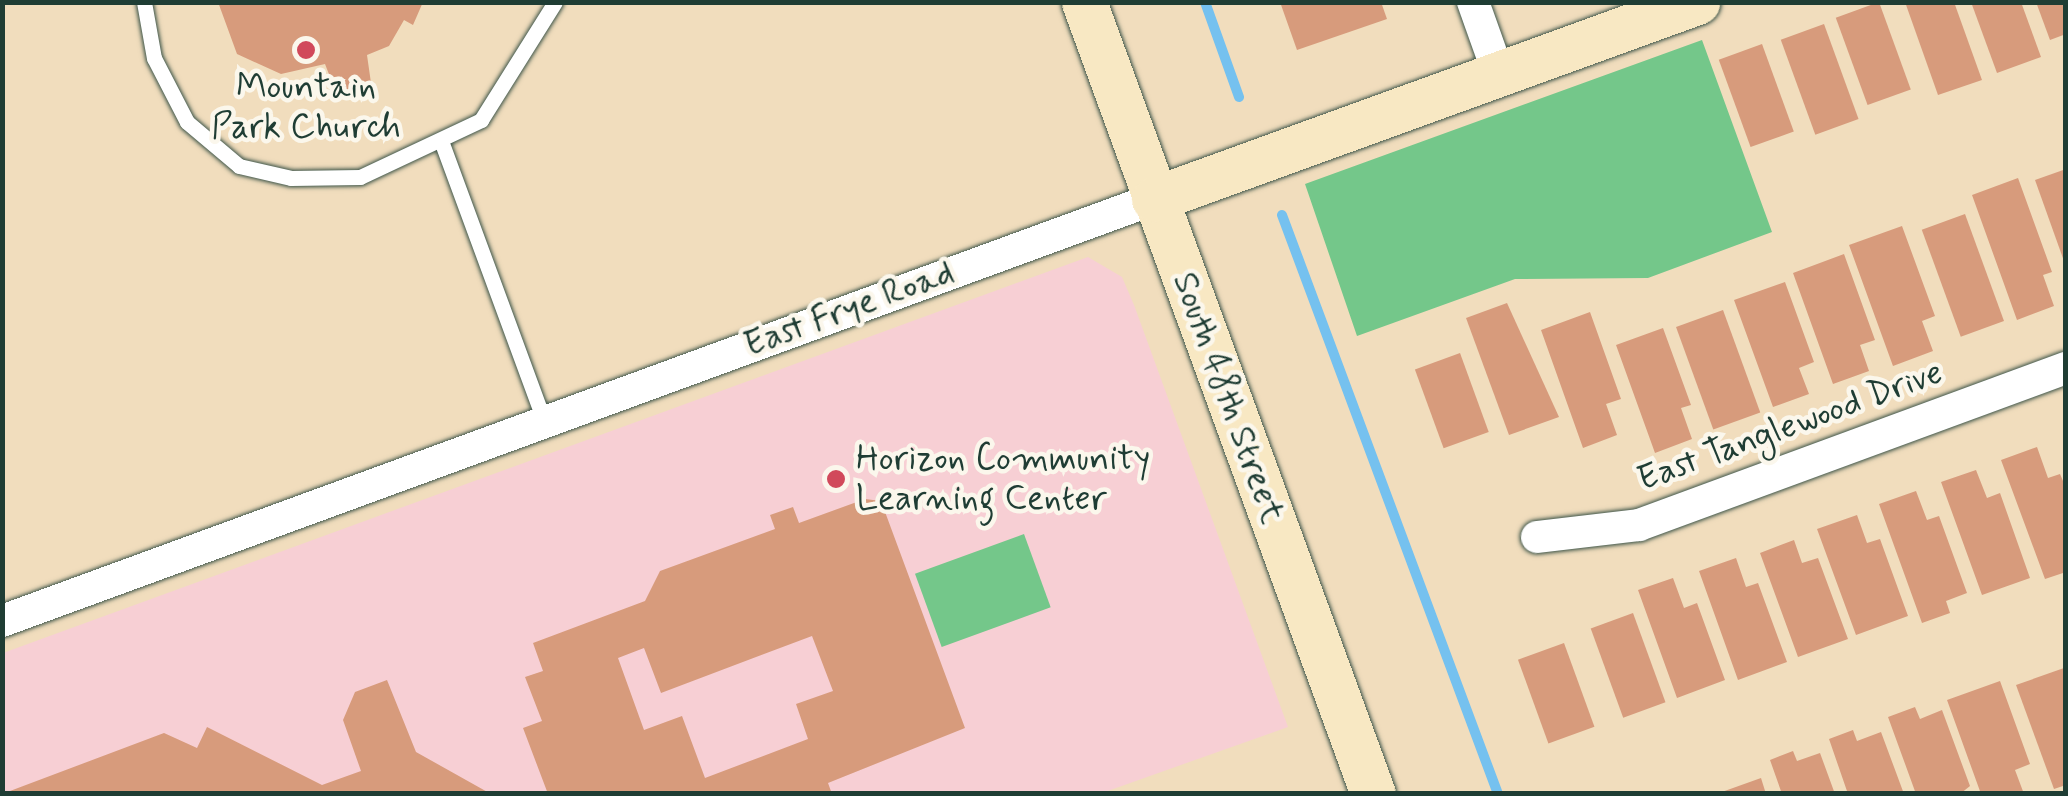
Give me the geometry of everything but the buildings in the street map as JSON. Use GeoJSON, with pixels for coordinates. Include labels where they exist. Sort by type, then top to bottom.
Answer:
{"type":"FeatureCollection","features":[{"type":"Feature","properties":{"kind":"street","name":"South 48th Street"},"geometry":{"type":"LineString","coordinates":[[1084,2],[1373,794]]}},
{"type":"Feature","properties":{"kind":"street"},"geometry":{"type":"LineString","coordinates":[[1473,2],[1498,75]]}},
{"type":"Feature","properties":{"kind":"street","name":"East Frye Road"},"geometry":{"type":"LineString","coordinates":[[2,622],[1697,2]]}},
{"type":"Feature","properties":{"kind":"street","name":"East Tanglewood Drive"},"geometry":{"type":"LineString","coordinates":[[1537,537],[1639,524],[2066,368]]}},
{"type":"Feature","properties":{"kind":"lane"},"geometry":{"type":"LineString","coordinates":[[144,2],[154,58],[187,122],[240,166],[292,178],[360,178],[443,146],[508,88],[554,2]]}},
{"type":"Feature","properties":{"kind":"lane"},"geometry":{"type":"LineString","coordinates":[[443,146],[544,421]]}},
{"type":"Feature","properties":{"kind":"shaded area","name":"Horizon Community Learning Center"},"geometry":{"type":"Polygon","coordinates":[[[1088,257],[1122,277],[1134,305],[1288,727],[1102,793],[3,794],[3,653],[1088,257]]]}},
{"type":"Feature","properties":{"kind":"green space"},"geometry":{"type":"Polygon","coordinates":[[[1702,40],[1772,232],[1648,278],[1515,279],[1357,336],[1305,184],[1702,40]]]}},
{"type":"Feature","properties":{"kind":"green space"},"geometry":{"type":"Polygon","coordinates":[[[1024,534],[1051,607],[942,647],[915,574],[1024,534]]]}},
{"type":"Feature","properties":{"kind":"waterway"},"geometry":{"type":"LineString","coordinates":[[1205,2],[1239,97]]}},
{"type":"Feature","properties":{"kind":"waterway"},"geometry":{"type":"LineString","coordinates":[[1282,215],[1498,794]]}},
{"type":"Feature","properties":{"kind":"place","name":"Mountain Park Church"},"geometry":{"type":"Point","coordinates":[306,50]}},
{"type":"Feature","properties":{"kind":"place","name":"Horizon Community Learning Center"},"geometry":{"type":"Point","coordinates":[836,479]}}]}
